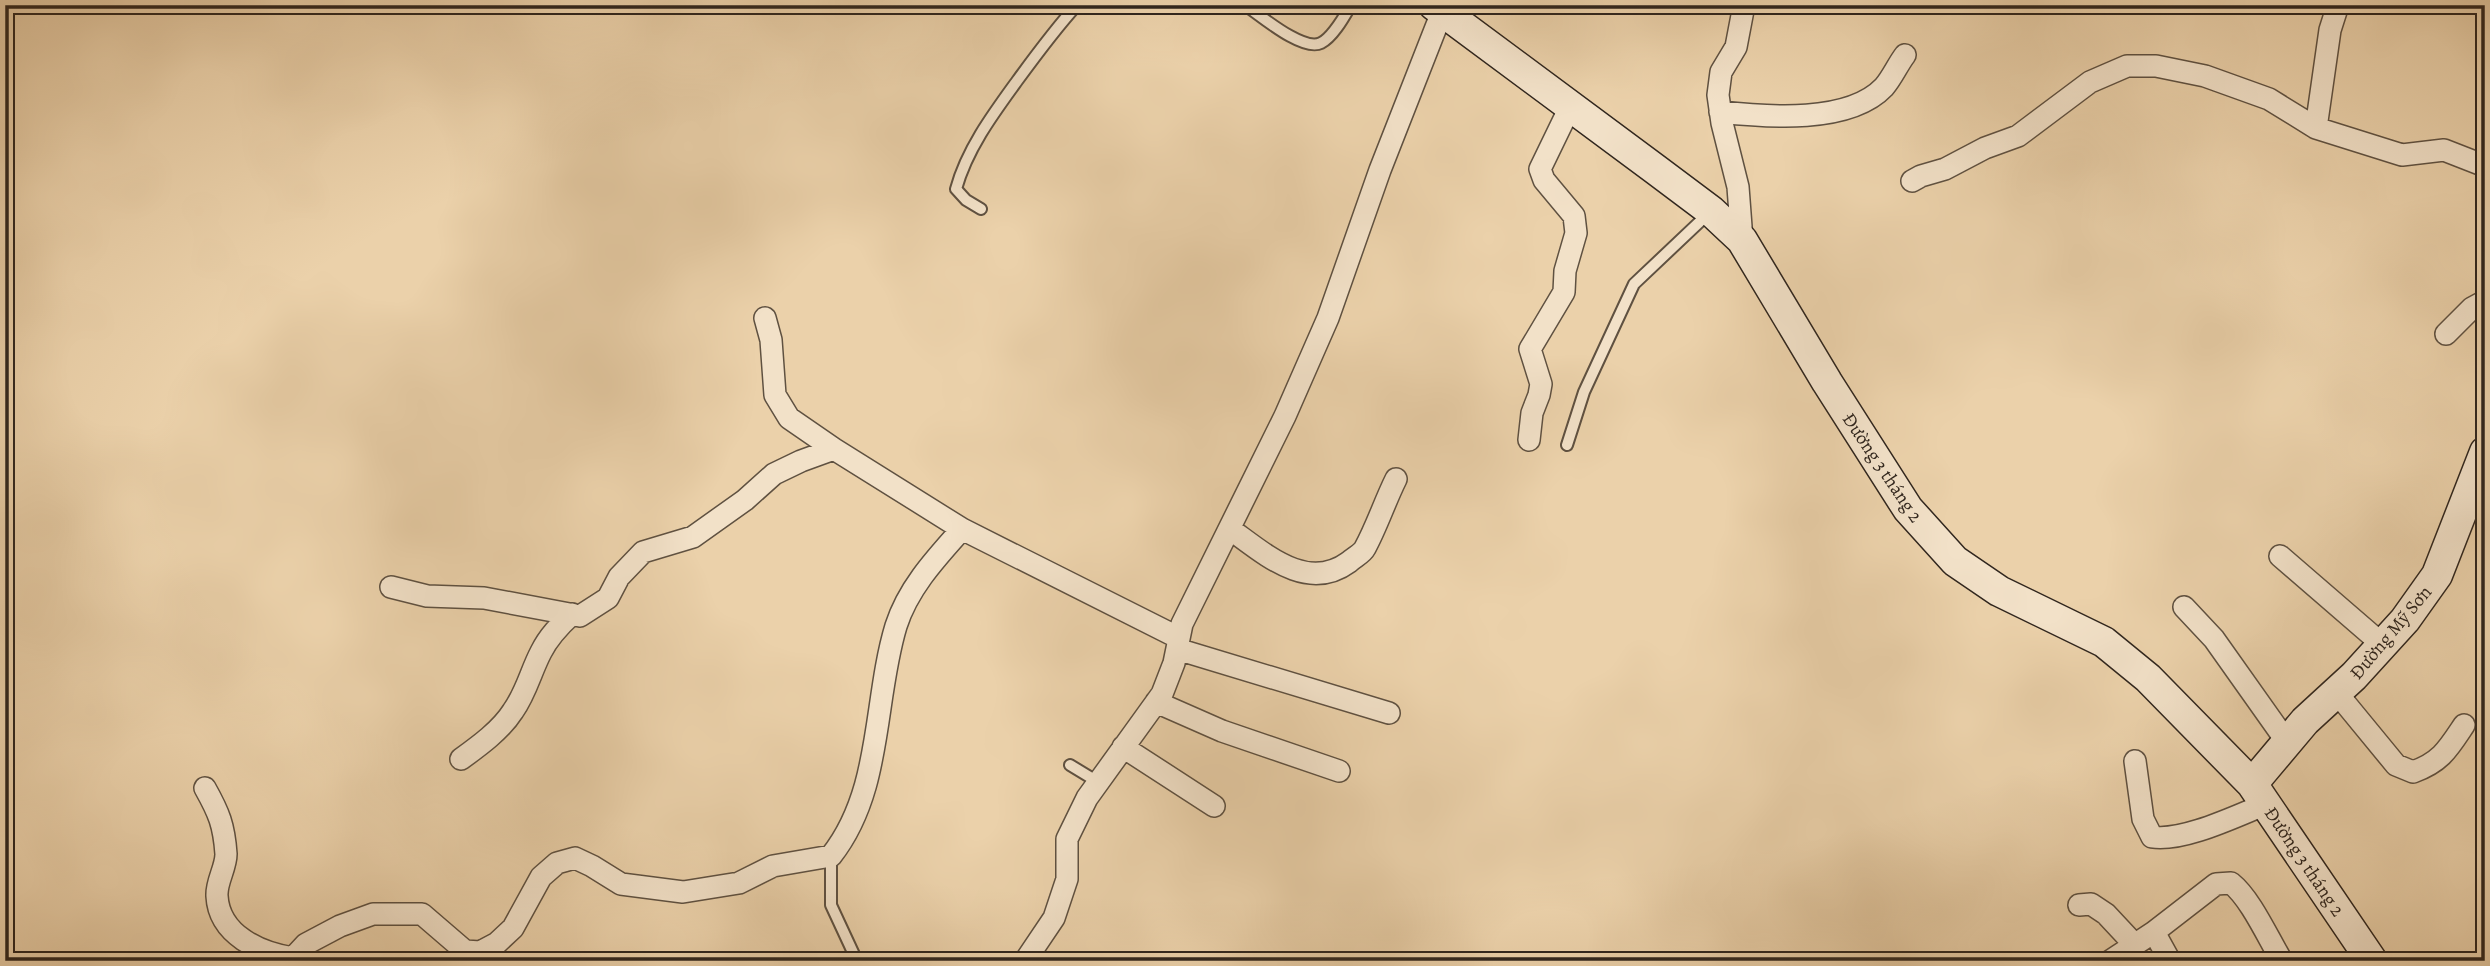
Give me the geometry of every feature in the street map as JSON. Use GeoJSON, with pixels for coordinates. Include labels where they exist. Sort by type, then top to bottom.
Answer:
{"type":"FeatureCollection","features":[{"type":"Feature","properties":{"kind":"main road","name":"Đường 3 tháng 2"},"geometry":{"type":"LineString","coordinates":[[1450,14],[1711,211],[1742,240],[1826,382],[1908,509],[1955,561],[1999,591],[2104,642],[2148,678],[2259,794],[2372,961]]}},
{"type":"Feature","properties":{"kind":"main road","name":"Đường Mỹ Sơn"},"geometry":{"type":"LineString","coordinates":[[2259,794],[2287,742],[2305,720],[2383,645],[2405,620],[2437,575],[2475,506],[2485,453]]}},
{"type":"Feature","properties":{"kind":"street"},"geometry":{"type":"LineString","coordinates":[[1742,240],[1738,187],[1718,95],[1721,72],[1736,47],[1744,5]]}},
{"type":"Feature","properties":{"kind":"street"},"geometry":{"type":"LineString","coordinates":[[2316,128],[2330,30],[2337,5]]}},
{"type":"Feature","properties":{"kind":"street"},"geometry":{"type":"LineString","coordinates":[[1025,961],[1054,918],[1067,879],[1067,839],[1087,798],[1162,694],[1182,624],[1285,416],[1328,317],[1380,170],[1450,14]]}},
{"type":"Feature","properties":{"kind":"street"},"geometry":{"type":"LineString","coordinates":[[1720,112],[1763,117],[1841,110],[1861,103],[1885,87],[1905,55]]}},
{"type":"Feature","properties":{"kind":"street"},"geometry":{"type":"LineString","coordinates":[[1912,181],[2018,136],[2090,82],[2127,66],[2156,66],[2205,76],[2269,99],[2316,128],[2402,155],[2444,150],[2485,166]]}},
{"type":"Feature","properties":{"kind":"street"},"geometry":{"type":"LineString","coordinates":[[1529,440],[1532,413],[1541,384],[1530,349],[1564,292],[1565,271],[1576,233],[1574,216],[1544,180],[1540,169],[1571,105]]}},
{"type":"Feature","properties":{"kind":"street"},"geometry":{"type":"LineString","coordinates":[[2446,334],[2472,308],[2485,301]]}},
{"type":"Feature","properties":{"kind":"street"},"geometry":{"type":"LineString","coordinates":[[765,318],[771,341],[775,395],[789,418],[834,449],[962,529],[1178,644],[1389,713]]}},
{"type":"Feature","properties":{"kind":"street"},"geometry":{"type":"LineString","coordinates":[[391,587],[427,596],[484,598],[580,616],[608,598],[619,577],[643,552],[693,537],[745,500],[774,474],[834,449]]}},
{"type":"Feature","properties":{"kind":"street"},"geometry":{"type":"LineString","coordinates":[[1230,529],[1276,562],[1310,575],[1341,568],[1364,551],[1396,479]]}},
{"type":"Feature","properties":{"kind":"street"},"geometry":{"type":"LineString","coordinates":[[205,788],[222,819],[226,857],[216,894],[222,919],[250,945],[270,954],[293,958],[306,944],[340,926],[373,914],[422,914],[465,951],[480,952],[497,943],[513,928],[541,877],[557,863],[575,858],[621,884],[683,892],[740,883],[773,866],[831,856],[849,827],[874,757],[880,703],[897,624],[925,570],[962,529]]}},
{"type":"Feature","properties":{"kind":"street"},"geometry":{"type":"LineString","coordinates":[[2280,556],[2383,645]]}},
{"type":"Feature","properties":{"kind":"street"},"geometry":{"type":"LineString","coordinates":[[2184,607],[2214,639],[2287,742]]}},
{"type":"Feature","properties":{"kind":"street"},"geometry":{"type":"LineString","coordinates":[[461,759],[480,746],[512,713],[528,686],[541,652],[556,628],[572,614]]}},
{"type":"Feature","properties":{"kind":"street"},"geometry":{"type":"LineString","coordinates":[[2336,692],[2396,765],[2413,772],[2431,766],[2444,754],[2464,725]]}},
{"type":"Feature","properties":{"kind":"street"},"geometry":{"type":"LineString","coordinates":[[1156,702],[1222,732],[1339,771]]}},
{"type":"Feature","properties":{"kind":"street"},"geometry":{"type":"LineString","coordinates":[[1123,747],[1214,806]]}},
{"type":"Feature","properties":{"kind":"street"},"geometry":{"type":"LineString","coordinates":[[2135,761],[2143,820],[2152,838],[2163,839],[2218,824],[2259,794]]}},
{"type":"Feature","properties":{"kind":"street"},"geometry":{"type":"LineString","coordinates":[[2110,961],[2154,932],[2216,884],[2231,883],[2246,901],[2282,961]]}},
{"type":"Feature","properties":{"kind":"street"},"geometry":{"type":"LineString","coordinates":[[2079,905],[2091,904],[2134,944]]}},
{"type":"Feature","properties":{"kind":"street"},"geometry":{"type":"LineString","coordinates":[[2154,932],[2170,961]]}},
{"type":"Feature","properties":{"kind":"lane"},"geometry":{"type":"LineString","coordinates":[[981,209],[966,200],[957,189],[960,177],[984,127],[1056,27],[1077,5]]}},
{"type":"Feature","properties":{"kind":"lane"},"geometry":{"type":"LineString","coordinates":[[1245,5],[1292,38],[1312,46],[1323,43],[1352,5]]}},
{"type":"Feature","properties":{"kind":"lane"},"geometry":{"type":"LineString","coordinates":[[1567,445],[1584,392],[1634,284],[1711,211]]}},
{"type":"Feature","properties":{"kind":"lane"},"geometry":{"type":"LineString","coordinates":[[1070,765],[1098,782]]}},
{"type":"Feature","properties":{"kind":"lane"},"geometry":{"type":"LineString","coordinates":[[831,856],[831,905],[857,961]]}}]}
